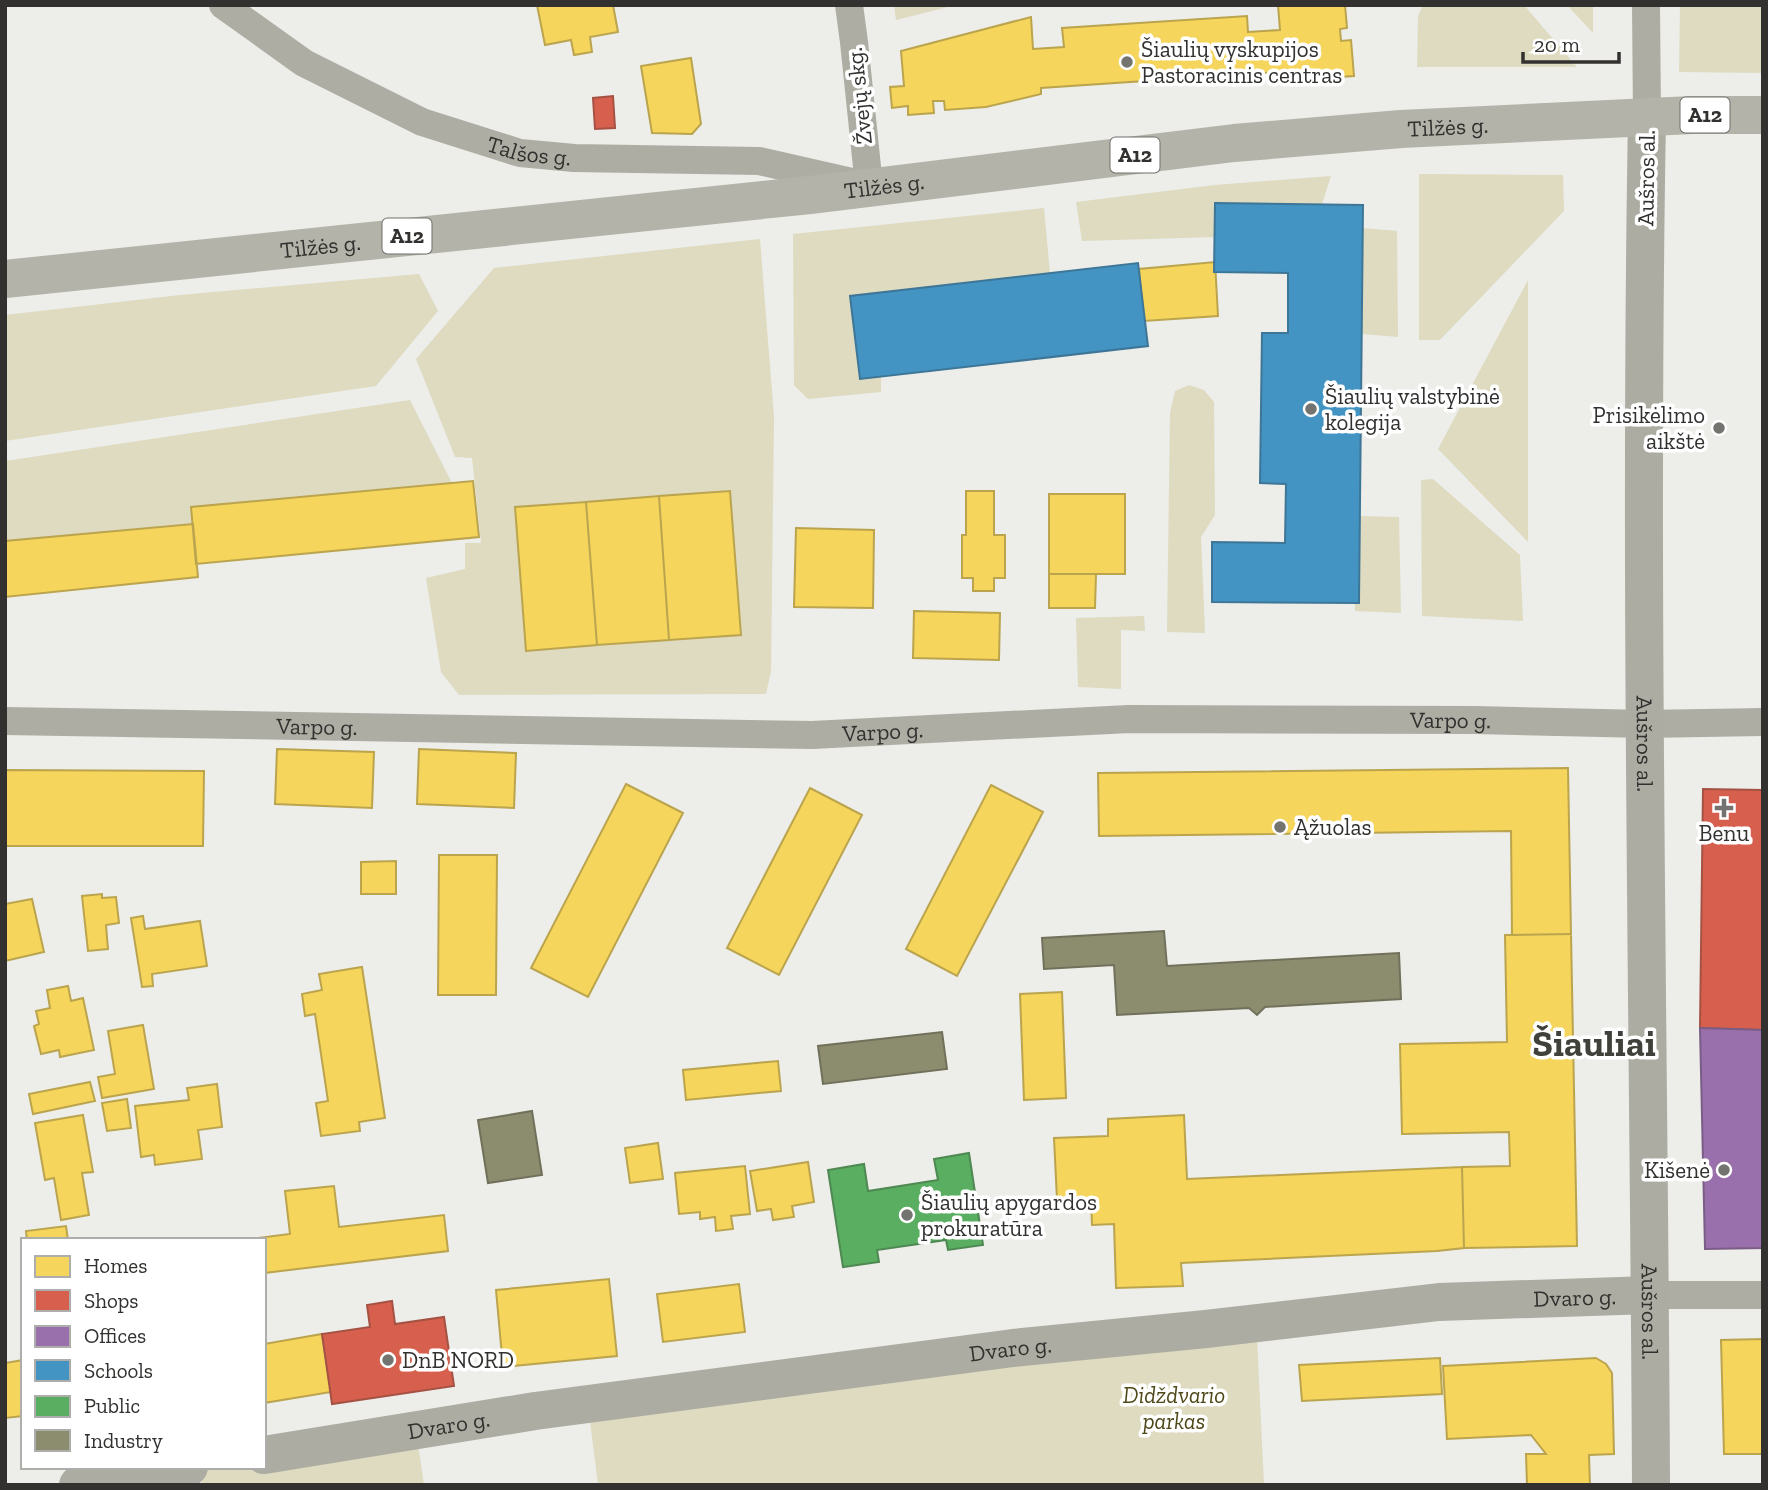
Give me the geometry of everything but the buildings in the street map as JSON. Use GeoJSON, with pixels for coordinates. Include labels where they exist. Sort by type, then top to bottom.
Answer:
{"type":"FeatureCollection","features":[{"type":"Feature","properties":{"kind":"highway","name":"Tilžės g."},"geometry":{"type":"LineString","coordinates":[[5,279],[810,195],[1234,143],[1401,129],[1763,115]]}},
{"type":"Feature","properties":{"kind":"main road","name":"Aušros al."},"geometry":{"type":"LineString","coordinates":[[1647,118],[1645,724],[1651,1485]]}},
{"type":"Feature","properties":{"kind":"main road","name":"Dvaro g."},"geometry":{"type":"LineString","coordinates":[[266,1455],[523,1413],[1013,1348],[1439,1303],[1650,1295]]}},
{"type":"Feature","properties":{"kind":"main road"},"geometry":{"type":"LineString","coordinates":[[79,1485],[177,1469]]}},
{"type":"Feature","properties":{"kind":"street","name":"Talšos g."},"geometry":{"type":"LineString","coordinates":[[223,5],[304,63],[422,122],[520,153],[574,158],[759,161],[869,186]]}},
{"type":"Feature","properties":{"kind":"street","name":"Žvejų skg."},"geometry":{"type":"LineString","coordinates":[[849,5],[869,186]]}},
{"type":"Feature","properties":{"kind":"street","name":"Aušros al."},"geometry":{"type":"LineString","coordinates":[[1646,5],[1647,118]]}},
{"type":"Feature","properties":{"kind":"street","name":"Varpo g."},"geometry":{"type":"LineString","coordinates":[[5,721],[812,734],[1129,719],[1475,720],[1645,724],[1763,722]]}},
{"type":"Feature","properties":{"kind":"street","name":"Dvaro g."},"geometry":{"type":"LineString","coordinates":[[1650,1295],[1763,1295]]}},
{"type":"Feature","properties":{"kind":"green space"},"geometry":{"type":"Polygon","coordinates":[[[894,5],[956,5],[896,20],[894,5]]]}},
{"type":"Feature","properties":{"kind":"green space"},"geometry":{"type":"Polygon","coordinates":[[[1423,5],[1524,5],[1577,67],[1417,67],[1418,16],[1423,5]]]}},
{"type":"Feature","properties":{"kind":"green space"},"geometry":{"type":"Polygon","coordinates":[[[1567,5],[1593,5],[1593,33],[1567,5]]]}},
{"type":"Feature","properties":{"kind":"green space"},"geometry":{"type":"Polygon","coordinates":[[[1680,5],[1763,5],[1763,73],[1679,72],[1680,5]]]}},
{"type":"Feature","properties":{"kind":"green space"},"geometry":{"type":"Polygon","coordinates":[[[1419,174],[1563,175],[1564,211],[1440,340],[1419,340],[1419,174]]]}},
{"type":"Feature","properties":{"kind":"green space"},"geometry":{"type":"Polygon","coordinates":[[[1331,176],[1322,204],[1215,203],[1215,237],[1082,241],[1076,202],[1215,185],[1331,176]]]}},
{"type":"Feature","properties":{"kind":"green space"},"geometry":{"type":"Polygon","coordinates":[[[1044,208],[1050,273],[850,296],[860,379],[881,377],[881,392],[808,399],[794,385],[793,234],[1044,208]]]}},
{"type":"Feature","properties":{"kind":"green space"},"geometry":{"type":"Polygon","coordinates":[[[1363,228],[1397,231],[1398,337],[1362,334],[1363,228]]]}},
{"type":"Feature","properties":{"kind":"green space"},"geometry":{"type":"Polygon","coordinates":[[[760,239],[774,417],[771,671],[766,694],[459,695],[441,672],[426,578],[465,569],[465,543],[481,543],[472,458],[455,457],[416,359],[494,268],[760,239]]]}},
{"type":"Feature","properties":{"kind":"green space"},"geometry":{"type":"Polygon","coordinates":[[[419,274],[438,311],[376,386],[5,441],[5,315],[180,295],[419,274]]]}},
{"type":"Feature","properties":{"kind":"green space"},"geometry":{"type":"Polygon","coordinates":[[[1528,280],[1528,542],[1438,449],[1528,280]]]}},
{"type":"Feature","properties":{"kind":"green space"},"geometry":{"type":"Polygon","coordinates":[[[1189,385],[1204,390],[1214,402],[1215,515],[1201,537],[1205,633],[1167,632],[1170,413],[1175,391],[1189,385]]]}},
{"type":"Feature","properties":{"kind":"green space"},"geometry":{"type":"Polygon","coordinates":[[[410,400],[452,483],[192,507],[193,524],[5,541],[5,461],[410,400]]]}},
{"type":"Feature","properties":{"kind":"green space"},"geometry":{"type":"Polygon","coordinates":[[[1433,479],[1520,555],[1523,621],[1422,616],[1421,480],[1433,479]]]}},
{"type":"Feature","properties":{"kind":"green space"},"geometry":{"type":"Polygon","coordinates":[[[1359,516],[1399,517],[1401,613],[1355,611],[1355,603],[1359,603],[1359,516]]]}},
{"type":"Feature","properties":{"kind":"green space"},"geometry":{"type":"Polygon","coordinates":[[[1144,616],[1145,631],[1121,630],[1121,689],[1078,687],[1076,618],[1144,616]]]}},
{"type":"Feature","properties":{"kind":"green space","name":"Didždvario parkas"},"geometry":{"type":"Polygon","coordinates":[[[1257,1338],[1264,1485],[598,1485],[588,1405],[1257,1338]]]}},
{"type":"Feature","properties":{"kind":"green space"},"geometry":{"type":"Polygon","coordinates":[[[416,1430],[424,1485],[202,1485],[202,1469],[266,1469],[266,1467],[416,1430]]]}},
{"type":"Feature","properties":{"kind":"place","name":"Šiaulių vyskupijos Pastoracinis centras"},"geometry":{"type":"Point","coordinates":[1127,62]}},
{"type":"Feature","properties":{"kind":"place","name":"Šiaulių valstybinė kolegija"},"geometry":{"type":"Point","coordinates":[1311,409]}},
{"type":"Feature","properties":{"kind":"place","name":"Prisikėlimo aikštė"},"geometry":{"type":"Point","coordinates":[1719,428]}},
{"type":"Feature","properties":{"kind":"place","name":"Benu"},"geometry":{"type":"Point","coordinates":[1724,808]}},
{"type":"Feature","properties":{"kind":"place","name":"Ąžuolas"},"geometry":{"type":"Point","coordinates":[1280,827]}},
{"type":"Feature","properties":{"kind":"place","name":"Kišenė"},"geometry":{"type":"Point","coordinates":[1724,1170]}},
{"type":"Feature","properties":{"kind":"place","name":"Šiaulių apygardos prokuratūra"},"geometry":{"type":"Point","coordinates":[907,1215]}},
{"type":"Feature","properties":{"kind":"place","name":"DnB NORD"},"geometry":{"type":"Point","coordinates":[388,1360]}},
{"type":"Feature","properties":{"kind":"district","name":"Šiauliai"},"geometry":{"type":"Point","coordinates":[1594,1043]}}]}
